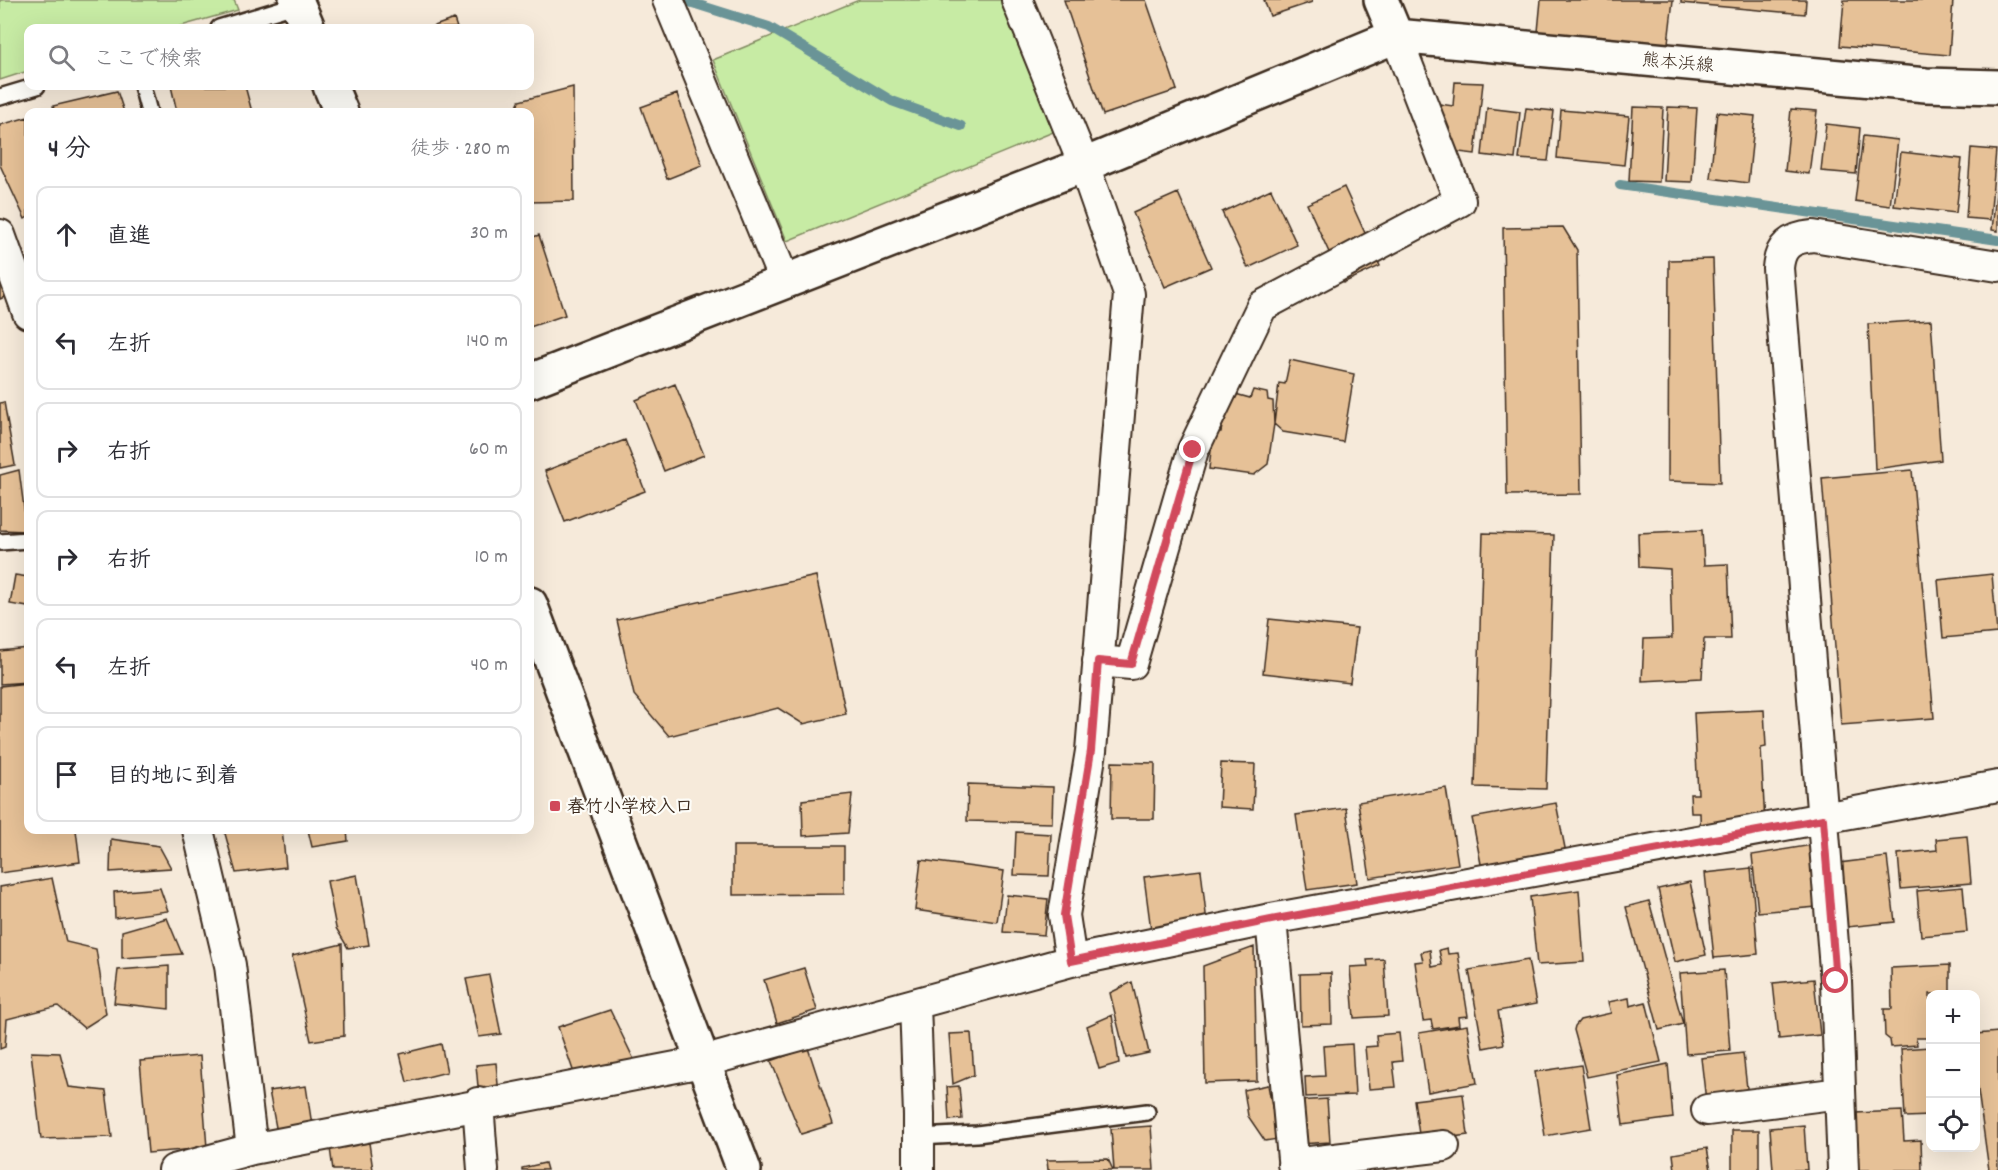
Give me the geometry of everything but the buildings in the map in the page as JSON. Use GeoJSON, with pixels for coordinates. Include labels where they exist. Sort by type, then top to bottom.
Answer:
{"type":"FeatureCollection","features":[{"type":"Feature","properties":{"kind":"street"},"geometry":{"type":"LineString","coordinates":[[1017,0],[1084,165],[1129,294],[1091,751],[1064,915],[1071,961]]}},
{"type":"Feature","properties":{"kind":"street"},"geometry":{"type":"LineString","coordinates":[[1098,661],[1131,664],[1193,450],[1262,306],[1460,201],[1381,0]]}},
{"type":"Feature","properties":{"kind":"street"},"geometry":{"type":"LineString","coordinates":[[672,11],[784,280]]}},
{"type":"Feature","properties":{"kind":"street"},"geometry":{"type":"LineString","coordinates":[[534,379],[784,280],[1084,165],[1396,36]]}},
{"type":"Feature","properties":{"kind":"street","name":"熊本浜線"},"geometry":{"type":"LineString","coordinates":[[1396,36],[1926,85],[1998,87]]}},
{"type":"Feature","properties":{"kind":"street"},"geometry":{"type":"LineString","coordinates":[[332,90],[339,108]]}},
{"type":"Feature","properties":{"kind":"street"},"geometry":{"type":"LineString","coordinates":[[0,235],[24,302]]}},
{"type":"Feature","properties":{"kind":"street"},"geometry":{"type":"LineString","coordinates":[[1843,1170],[1836,981],[1779,292],[1779,257],[1783,247],[1792,240],[1813,236],[1998,266]]}},
{"type":"Feature","properties":{"kind":"street"},"geometry":{"type":"LineString","coordinates":[[534,615],[744,1170]]}},
{"type":"Feature","properties":{"kind":"street"},"geometry":{"type":"LineString","coordinates":[[174,1170],[252,1149],[702,1062],[1071,961],[1271,920],[1998,786]]}},
{"type":"Feature","properties":{"kind":"street"},"geometry":{"type":"LineString","coordinates":[[199,834],[230,965],[252,1149]]}},
{"type":"Feature","properties":{"kind":"street"},"geometry":{"type":"LineString","coordinates":[[1271,920],[1294,1167],[1444,1146]]}},
{"type":"Feature","properties":{"kind":"street"},"geometry":{"type":"LineString","coordinates":[[915,1004],[919,1170]]}},
{"type":"Feature","properties":{"kind":"street"},"geometry":{"type":"LineString","coordinates":[[1707,1110],[1840,1093]]}},
{"type":"Feature","properties":{"kind":"street"},"geometry":{"type":"LineString","coordinates":[[478,1104],[483,1170]]}},
{"type":"Feature","properties":{"kind":"lane"},"geometry":{"type":"LineString","coordinates":[[238,24],[301,11]]}},
{"type":"Feature","properties":{"kind":"lane"},"geometry":{"type":"LineString","coordinates":[[0,97],[24,90]]}},
{"type":"Feature","properties":{"kind":"lane"},"geometry":{"type":"LineString","coordinates":[[143,90],[148,108]]}},
{"type":"Feature","properties":{"kind":"lane"},"geometry":{"type":"LineString","coordinates":[[0,542],[24,540]]}},
{"type":"Feature","properties":{"kind":"lane"},"geometry":{"type":"LineString","coordinates":[[919,1137],[977,1134],[1147,1112]]}},
{"type":"Feature","properties":{"kind":"green space"},"geometry":{"type":"Polygon","coordinates":[[[0,0],[234,0],[238,10],[188,24],[24,24],[24,72],[0,80],[0,0]]]}},
{"type":"Feature","properties":{"kind":"green space"},"geometry":{"type":"Polygon","coordinates":[[[859,0],[1005,0],[1058,130],[787,241],[713,60],[859,0]]]}},
{"type":"Feature","properties":{"kind":"waterway"},"geometry":{"type":"LineString","coordinates":[[683,0],[769,27],[892,101],[961,126]]}},
{"type":"Feature","properties":{"kind":"waterway"},"geometry":{"type":"LineString","coordinates":[[1620,185],[1998,240]]}},
{"type":"Feature","properties":{"kind":"place","name":"春竹小学校入口"},"geometry":{"type":"Point","coordinates":[555,806]}},
{"type":"Feature","properties":{"kind":"route"},"geometry":{"type":"LineString","coordinates":[[1193,450],[1131,664],[1098,661],[1091,751],[1064,915],[1071,961],[1271,920],[1823,819],[1836,981]]}}]}
